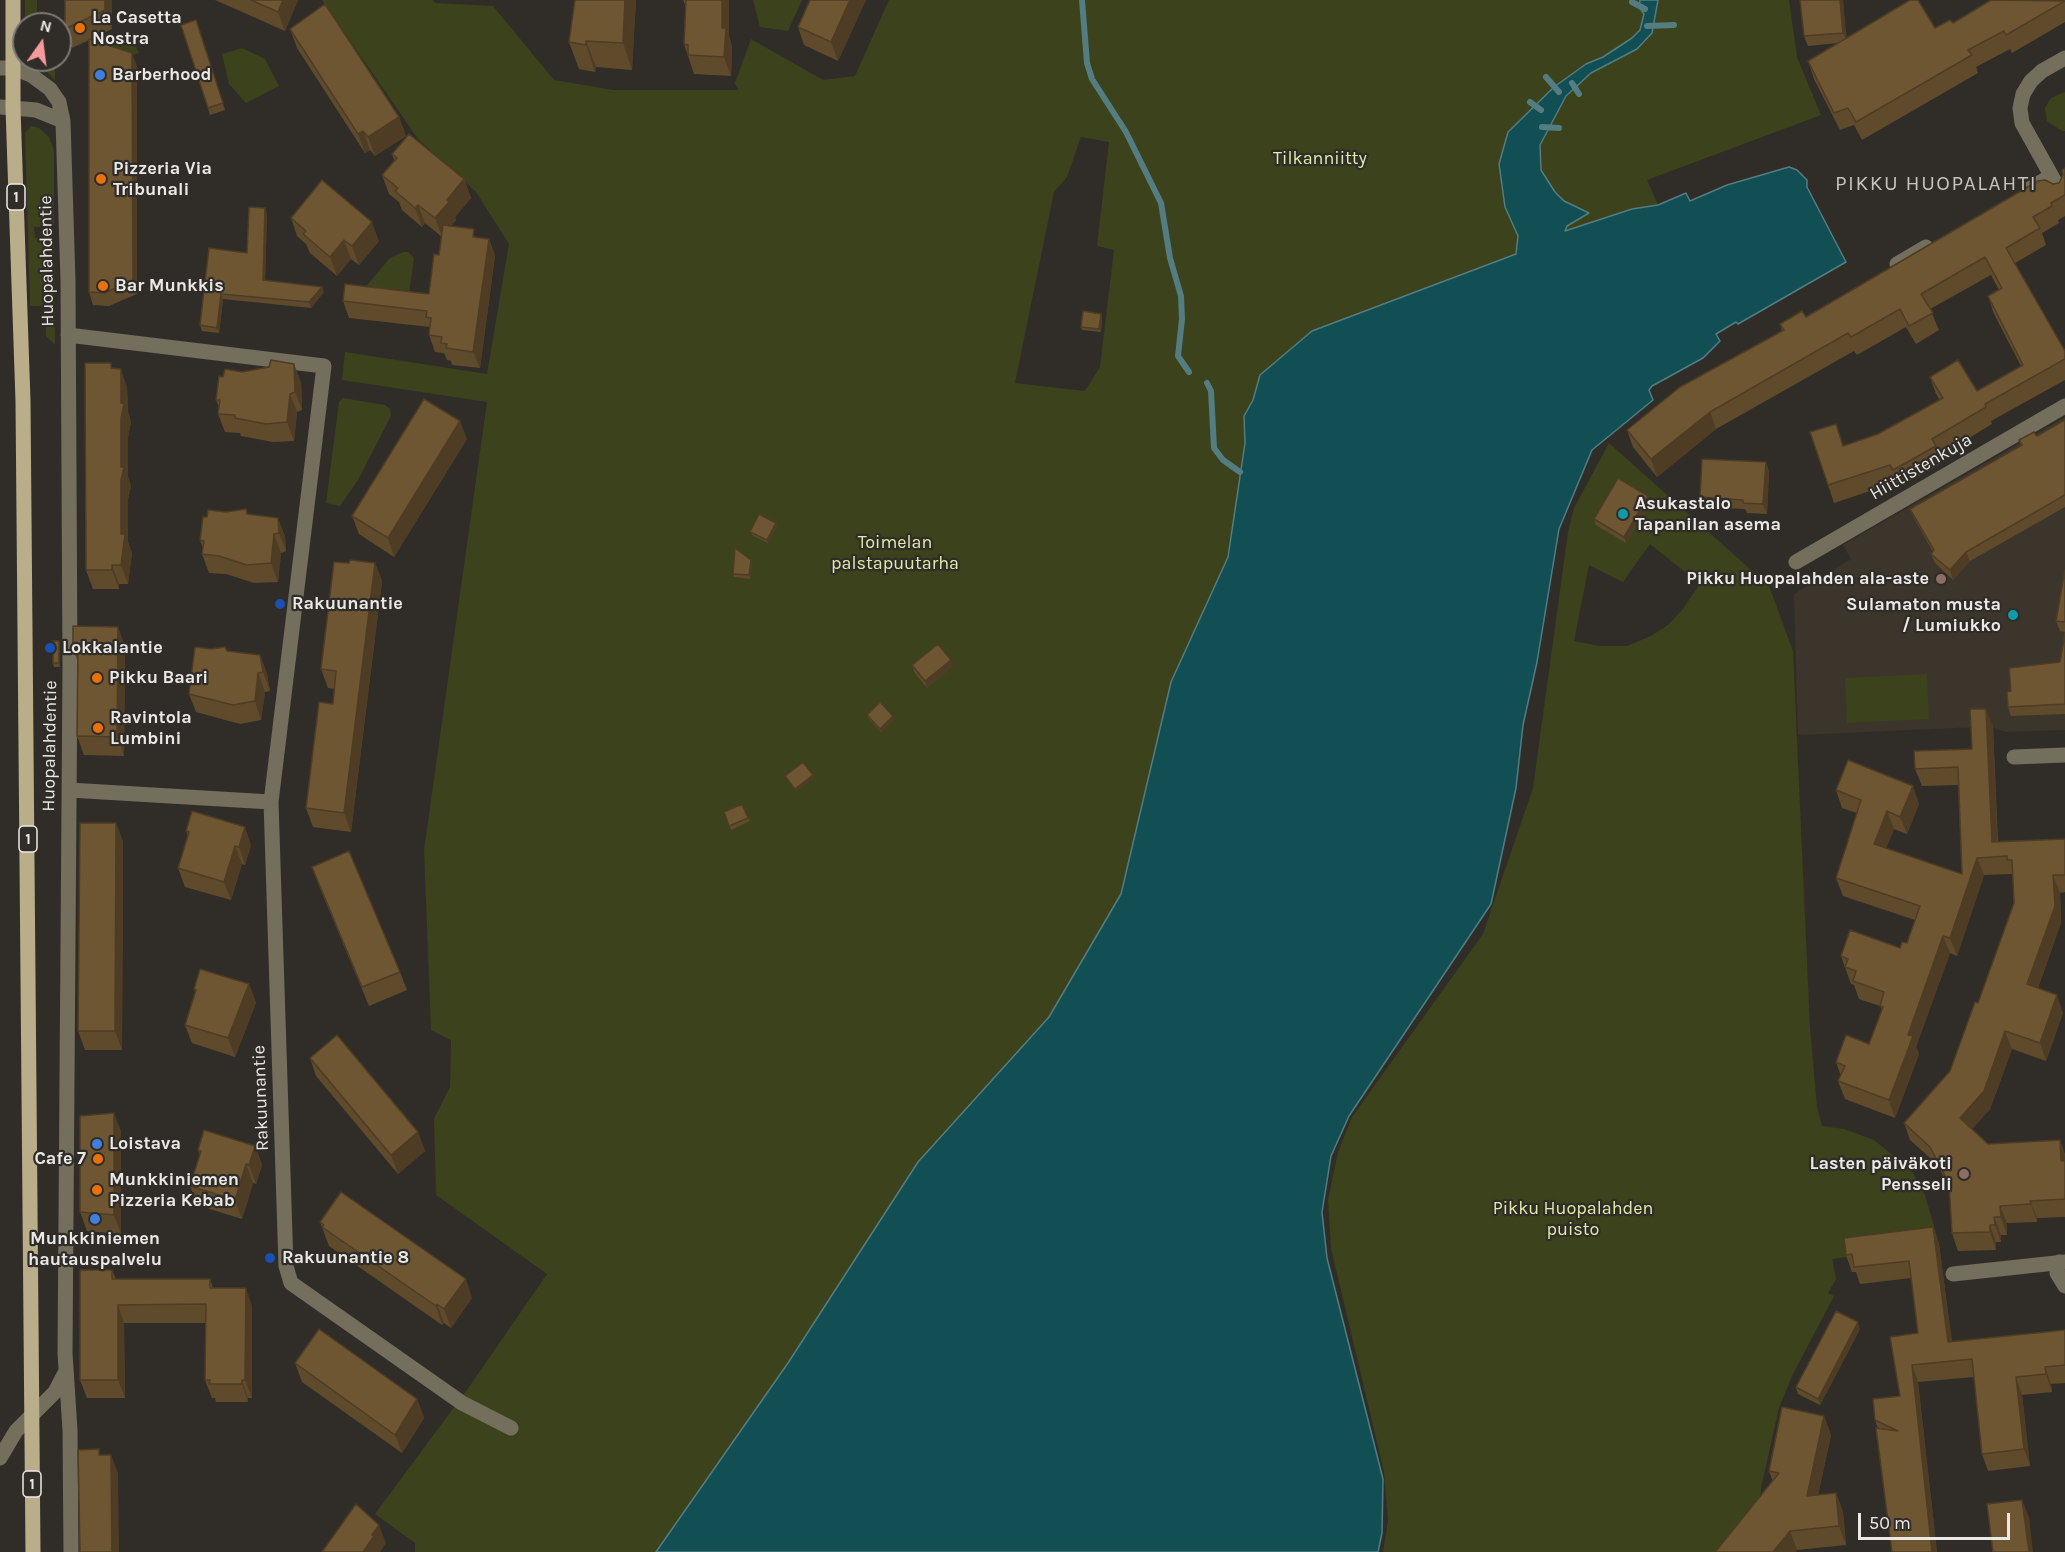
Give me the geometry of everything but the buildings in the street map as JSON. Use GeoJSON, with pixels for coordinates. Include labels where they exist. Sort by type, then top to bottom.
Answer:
{"type":"FeatureCollection","features":[{"type":"Feature","properties":{"kind":"main road","name":"Huopalahdentie"},"geometry":{"type":"LineString","coordinates":[[13,0],[7,68],[7,107],[22,400],[33,1552]]}},
{"type":"Feature","properties":{"kind":"street"},"geometry":{"type":"LineString","coordinates":[[2060,192],[2022,123],[2020,108],[2023,94],[2031,81],[2042,71],[2065,58]]}},
{"type":"Feature","properties":{"kind":"street","name":"Huopalahdentie"},"geometry":{"type":"LineString","coordinates":[[7,68],[31,75],[50,89],[59,102],[63,121],[68,335],[69,790],[66,1371],[71,1552]]}},
{"type":"Feature","properties":{"kind":"street"},"geometry":{"type":"LineString","coordinates":[[7,107],[36,110],[63,121]]}},
{"type":"Feature","properties":{"kind":"street"},"geometry":{"type":"LineString","coordinates":[[2014,198],[2051,177]]}},
{"type":"Feature","properties":{"kind":"street"},"geometry":{"type":"LineString","coordinates":[[1897,264],[1937,241]]}},
{"type":"Feature","properties":{"kind":"street","name":"Rakuunantie"},"geometry":{"type":"LineString","coordinates":[[68,335],[324,366],[271,802],[286,1256],[291,1283],[462,1403],[511,1428]]}},
{"type":"Feature","properties":{"kind":"street","name":"Hiittistenkuja"},"geometry":{"type":"LineString","coordinates":[[1796,562],[2065,406]]}},
{"type":"Feature","properties":{"kind":"street"},"geometry":{"type":"LineString","coordinates":[[2014,757],[2065,754]]}},
{"type":"Feature","properties":{"kind":"street"},"geometry":{"type":"LineString","coordinates":[[69,790],[271,802]]}},
{"type":"Feature","properties":{"kind":"street"},"geometry":{"type":"LineString","coordinates":[[1953,1274],[2062,1262]]}},
{"type":"Feature","properties":{"kind":"street"},"geometry":{"type":"LineString","coordinates":[[2062,1262],[2057,1273],[2065,1286]]}},
{"type":"Feature","properties":{"kind":"street"},"geometry":{"type":"LineString","coordinates":[[0,1458],[16,1431],[55,1392],[66,1371]]}},
{"type":"Feature","properties":{"kind":"shaded area","name":"Pikku Huopalahden ala-aste"},"geometry":{"type":"Polygon","coordinates":[[[2065,417],[2065,730],[2006,732],[1992,727],[1977,727],[1798,735],[1794,594],[1851,559],[1843,545],[2065,417]]]}},
{"type":"Feature","properties":{"kind":"green space"},"geometry":{"type":"Polygon","coordinates":[[[25,0],[37,0],[37,12],[25,12],[25,0]]]}},
{"type":"Feature","properties":{"kind":"green space"},"geometry":{"type":"Polygon","coordinates":[[[322,0],[433,0],[435,3],[493,6],[554,80],[613,90],[738,90],[735,83],[751,39],[823,80],[855,76],[889,0],[1640,0],[1639,7],[1644,14],[1640,30],[1632,38],[1603,57],[1586,64],[1554,87],[1520,120],[1499,164],[1505,207],[1518,236],[1516,254],[1502,262],[1491,290],[1312,332],[1260,375],[1253,400],[1244,416],[1244,450],[1302,523],[811,1552],[415,1552],[415,1543],[375,1514],[469,1387],[547,1274],[436,1195],[434,1119],[450,1087],[451,1040],[431,1030],[424,850],[487,402],[342,380],[345,352],[487,374],[509,244],[476,192],[418,139],[322,0]],[[1081,137],[1067,177],[1054,192],[1015,383],[1085,391],[1100,367],[1114,250],[1097,246],[1109,142],[1081,137]]]}},
{"type":"Feature","properties":{"kind":"green space"},"geometry":{"type":"Polygon","coordinates":[[[753,0],[802,0],[788,31],[760,27],[753,0]]]}},
{"type":"Feature","properties":{"kind":"green space"},"geometry":{"type":"Polygon","coordinates":[[[1658,0],[1789,0],[1797,57],[1821,115],[1647,180],[1658,205],[1632,209],[1565,232],[1567,226],[1589,213],[1564,201],[1555,192],[1541,170],[1540,145],[1566,96],[1591,73],[1637,49],[1652,33],[1658,0]]]}},
{"type":"Feature","properties":{"kind":"green space"},"geometry":{"type":"Polygon","coordinates":[[[128,30],[139,53],[130,56],[103,47],[128,30]]]}},
{"type":"Feature","properties":{"kind":"green space"},"geometry":{"type":"Polygon","coordinates":[[[242,48],[265,59],[279,86],[246,103],[229,84],[222,54],[242,48]]]}},
{"type":"Feature","properties":{"kind":"green space"},"geometry":{"type":"Polygon","coordinates":[[[47,72],[55,72],[55,80],[47,72]]]}},
{"type":"Feature","properties":{"kind":"green space"},"geometry":{"type":"Polygon","coordinates":[[[2065,92],[2065,131],[2062,131],[2047,121],[2045,108],[2051,98],[2065,92]]]}},
{"type":"Feature","properties":{"kind":"green space"},"geometry":{"type":"Polygon","coordinates":[[[31,126],[39,128],[49,137],[54,150],[54,227],[34,227],[35,238],[54,237],[55,345],[46,336],[45,306],[30,306],[25,133],[31,126]]]}},
{"type":"Feature","properties":{"kind":"green space"},"geometry":{"type":"Polygon","coordinates":[[[408,252],[414,258],[408,301],[362,291],[390,258],[408,252]]]}},
{"type":"Feature","properties":{"kind":"green space"},"geometry":{"type":"Polygon","coordinates":[[[343,398],[385,405],[390,409],[391,416],[358,480],[340,506],[326,503],[339,402],[343,398]]]}},
{"type":"Feature","properties":{"kind":"green space","name":"Pikku Huopalahden puisto"},"geometry":{"type":"Polygon","coordinates":[[[1609,443],[1769,586],[1793,651],[1810,1028],[1817,1107],[1822,1126],[1844,1129],[1874,1140],[1911,1170],[1925,1195],[1939,1244],[1832,1259],[1836,1279],[1828,1293],[1834,1296],[1792,1376],[1779,1408],[1761,1488],[1760,1507],[1724,1552],[1383,1552],[1388,1521],[1384,1472],[1331,1248],[1328,1200],[1338,1152],[1352,1117],[1483,934],[1533,788],[1568,532],[1574,508],[1609,443]],[[1650,544],[1623,582],[1589,565],[1574,641],[1600,646],[1627,646],[1651,636],[1668,625],[1682,610],[1700,584],[1650,544]]]}},
{"type":"Feature","properties":{"kind":"green space"},"geometry":{"type":"Polygon","coordinates":[[[1927,674],[1929,719],[1847,723],[1845,678],[1927,674]]]}},
{"type":"Feature","properties":{"kind":"water"},"geometry":{"type":"Polygon","coordinates":[[[1640,0],[1658,0],[1652,33],[1637,49],[1591,73],[1566,96],[1540,145],[1541,170],[1555,192],[1564,201],[1589,213],[1567,226],[1565,231],[1632,209],[1658,205],[1686,193],[1690,201],[1727,185],[1789,167],[1797,170],[1807,180],[1807,187],[1846,262],[1738,324],[1736,322],[1716,334],[1720,341],[1703,358],[1652,386],[1649,390],[1653,400],[1592,450],[1559,529],[1537,662],[1523,725],[1516,788],[1491,904],[1349,1116],[1331,1156],[1322,1212],[1327,1258],[1383,1479],[1382,1533],[1378,1552],[656,1552],[788,1363],[918,1162],[1049,1017],[1121,894],[1171,682],[1228,557],[1245,443],[1244,416],[1253,400],[1260,375],[1312,331],[1516,254],[1518,236],[1505,207],[1499,164],[1508,132],[1554,87],[1586,64],[1603,57],[1632,38],[1640,30],[1644,14],[1639,7],[1640,0]]]}},
{"type":"Feature","properties":{"kind":"waterway"},"geometry":{"type":"LineString","coordinates":[[1082,0],[1087,63],[1092,79],[1126,132],[1161,203],[1170,258],[1181,296],[1182,319],[1178,356],[1189,372]]}},
{"type":"Feature","properties":{"kind":"waterway"},"geometry":{"type":"LineString","coordinates":[[1632,2],[1645,9]]}},
{"type":"Feature","properties":{"kind":"waterway"},"geometry":{"type":"LineString","coordinates":[[1647,26],[1674,25]]}},
{"type":"Feature","properties":{"kind":"waterway"},"geometry":{"type":"LineString","coordinates":[[1546,77],[1559,92]]}},
{"type":"Feature","properties":{"kind":"waterway"},"geometry":{"type":"LineString","coordinates":[[1572,83],[1579,94]]}},
{"type":"Feature","properties":{"kind":"waterway"},"geometry":{"type":"LineString","coordinates":[[1530,102],[1541,110]]}},
{"type":"Feature","properties":{"kind":"waterway"},"geometry":{"type":"LineString","coordinates":[[1542,127],[1559,128]]}},
{"type":"Feature","properties":{"kind":"waterway"},"geometry":{"type":"LineString","coordinates":[[1207,383],[1211,391],[1214,448],[1223,460],[1240,472]]}},
{"type":"Feature","properties":{"kind":"place","name":"La Casetta Nostra"},"geometry":{"type":"Point","coordinates":[80,28]}},
{"type":"Feature","properties":{"kind":"place","name":"Barberhood"},"geometry":{"type":"Point","coordinates":[100,75]}},
{"type":"Feature","properties":{"kind":"place","name":"Pizzeria Via Tribunali"},"geometry":{"type":"Point","coordinates":[101,179]}},
{"type":"Feature","properties":{"kind":"place","name":"Bar Munkkis"},"geometry":{"type":"Point","coordinates":[103,286]}},
{"type":"Feature","properties":{"kind":"place","name":"Asukastalo Tapanilan asema"},"geometry":{"type":"Point","coordinates":[1623,514]}},
{"type":"Feature","properties":{"kind":"place","name":"Pikku Huopalahden ala-aste"},"geometry":{"type":"Point","coordinates":[1941,579]}},
{"type":"Feature","properties":{"kind":"place","name":"Rakuunantie"},"geometry":{"type":"Point","coordinates":[280,604]}},
{"type":"Feature","properties":{"kind":"place","name":"Sulamaton musta / Lumiukko"},"geometry":{"type":"Point","coordinates":[2013,615]}},
{"type":"Feature","properties":{"kind":"place","name":"Lokkalantie"},"geometry":{"type":"Point","coordinates":[50,648]}},
{"type":"Feature","properties":{"kind":"place","name":"Pikku Baari"},"geometry":{"type":"Point","coordinates":[97,678]}},
{"type":"Feature","properties":{"kind":"place","name":"Ravintola Lumbini"},"geometry":{"type":"Point","coordinates":[98,728]}},
{"type":"Feature","properties":{"kind":"place","name":"Loistava"},"geometry":{"type":"Point","coordinates":[97,1144]}},
{"type":"Feature","properties":{"kind":"place","name":"Cafe 7"},"geometry":{"type":"Point","coordinates":[98,1159]}},
{"type":"Feature","properties":{"kind":"place","name":"Lasten päiväkoti Pensseli"},"geometry":{"type":"Point","coordinates":[1964,1174]}},
{"type":"Feature","properties":{"kind":"place","name":"Munkkiniemen Pizzeria Kebab"},"geometry":{"type":"Point","coordinates":[97,1190]}},
{"type":"Feature","properties":{"kind":"place","name":"Munkkiniemen hautauspalvelu"},"geometry":{"type":"Point","coordinates":[95,1219]}},
{"type":"Feature","properties":{"kind":"place","name":"Rakuunantie 8"},"geometry":{"type":"Point","coordinates":[270,1258]}},
{"type":"Feature","properties":{"kind":"district","name":"PIKKU HUOPALAHTI"},"geometry":{"type":"Point","coordinates":[1936,184]}},
{"type":"Feature","properties":{"kind":"park label","name":"Tilkanniitty"},"geometry":{"type":"Point","coordinates":[1320,159]}},
{"type":"Feature","properties":{"kind":"park label","name":"Toimelan palstapuutarha"},"geometry":{"type":"Point","coordinates":[895,553]}}]}
